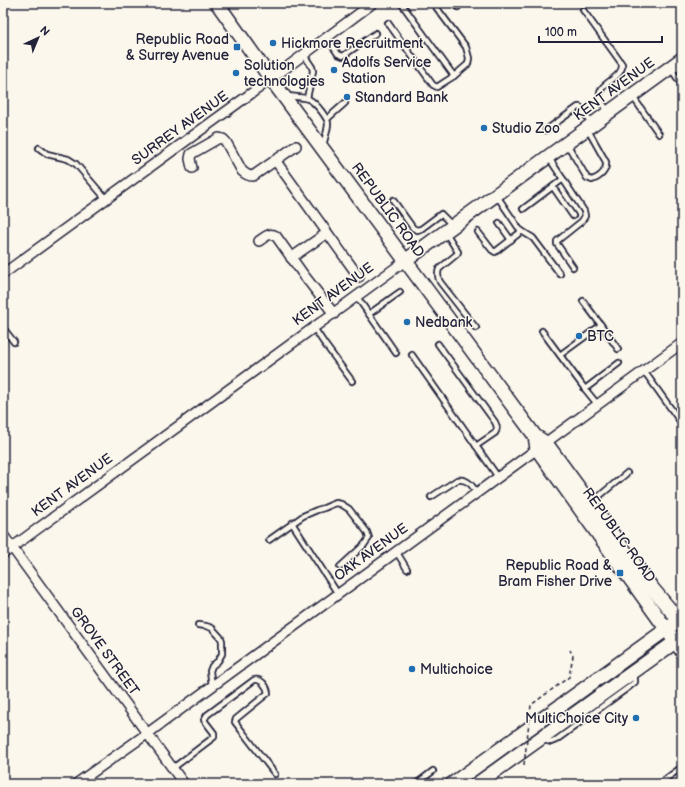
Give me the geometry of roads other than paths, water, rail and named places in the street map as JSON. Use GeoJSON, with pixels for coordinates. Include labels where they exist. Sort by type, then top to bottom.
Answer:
{"type":"FeatureCollection","features":[{"type":"Feature","properties":{"kind":"main road","name":"REPUBLIC ROAD"},"geometry":{"type":"LineString","coordinates":[[217,3],[271,79],[539,443],[667,630],[680,643]]}},
{"type":"Feature","properties":{"kind":"main road","name":"KENT AVENUE"},"geometry":{"type":"LineString","coordinates":[[405,261],[682,59]]}},
{"type":"Feature","properties":{"kind":"main road","name":"REPUBLIC ROAD"},"geometry":{"type":"LineString","coordinates":[[539,443],[590,504],[652,588],[681,621]]}},
{"type":"Feature","properties":{"kind":"main road"},"geometry":{"type":"LineString","coordinates":[[452,784],[467,779],[681,621]]}},
{"type":"Feature","properties":{"kind":"main road"},"geometry":{"type":"LineString","coordinates":[[477,784],[634,671],[680,643]]}},
{"type":"Feature","properties":{"kind":"street","name":"SURREY AVENUE"},"geometry":{"type":"LineString","coordinates":[[3,274],[373,3]]}},
{"type":"Feature","properties":{"kind":"street"},"geometry":{"type":"LineString","coordinates":[[192,168],[190,159],[191,154],[219,138],[226,142],[242,171],[249,176],[253,176],[296,146]]}},
{"type":"Feature","properties":{"kind":"street"},"geometry":{"type":"LineString","coordinates":[[275,160],[359,277]]}},
{"type":"Feature","properties":{"kind":"street"},"geometry":{"type":"LineString","coordinates":[[291,258],[327,233]]}},
{"type":"Feature","properties":{"kind":"street"},"geometry":{"type":"LineString","coordinates":[[259,241],[270,234],[276,236],[334,314]]}},
{"type":"Feature","properties":{"kind":"street","name":"KENT AVENUE"},"geometry":{"type":"LineString","coordinates":[[3,554],[405,261]]}},
{"type":"Feature","properties":{"kind":"street","name":"OAK AVENUE"},"geometry":{"type":"LineString","coordinates":[[76,784],[477,493],[539,443],[598,405],[682,343]]}},
{"type":"Feature","properties":{"kind":"street","name":"GROVE STREET"},"geometry":{"type":"LineString","coordinates":[[3,535],[184,784]]}},
{"type":"Feature","properties":{"kind":"lane"},"geometry":{"type":"LineString","coordinates":[[401,3],[454,76]]}},
{"type":"Feature","properties":{"kind":"lane"},"geometry":{"type":"LineString","coordinates":[[388,23],[433,85],[437,87],[454,76],[468,64],[469,58],[466,47],[433,3]]}},
{"type":"Feature","properties":{"kind":"lane"},"geometry":{"type":"LineString","coordinates":[[583,10],[622,64],[623,68],[601,89],[600,98],[608,112]]}},
{"type":"Feature","properties":{"kind":"lane"},"geometry":{"type":"LineString","coordinates":[[327,38],[338,54],[343,56],[376,33]]}},
{"type":"Feature","properties":{"kind":"lane"},"geometry":{"type":"LineString","coordinates":[[304,55],[313,71],[307,98]]}},
{"type":"Feature","properties":{"kind":"lane"},"geometry":{"type":"LineString","coordinates":[[670,67],[682,85]]}},
{"type":"Feature","properties":{"kind":"lane"},"geometry":{"type":"LineString","coordinates":[[283,95],[307,98],[316,104],[327,119],[322,148]]}},
{"type":"Feature","properties":{"kind":"lane"},"geometry":{"type":"LineString","coordinates":[[632,95],[659,134]]}},
{"type":"Feature","properties":{"kind":"lane"},"geometry":{"type":"LineString","coordinates":[[327,119],[345,103]]}},
{"type":"Feature","properties":{"kind":"lane"},"geometry":{"type":"LineString","coordinates":[[546,130],[580,107],[606,162],[607,167],[605,171],[595,179],[592,180],[588,178],[566,143]]}},
{"type":"Feature","properties":{"kind":"lane"},"geometry":{"type":"LineString","coordinates":[[39,148],[47,154],[68,159],[76,164],[106,199]]}},
{"type":"Feature","properties":{"kind":"lane"},"geometry":{"type":"LineString","coordinates":[[548,156],[584,211],[585,216],[582,221],[557,241],[557,244],[573,267]]}},
{"type":"Feature","properties":{"kind":"lane"},"geometry":{"type":"LineString","coordinates":[[523,209],[563,179]]}},
{"type":"Feature","properties":{"kind":"lane"},"geometry":{"type":"LineString","coordinates":[[553,186],[573,216]]}},
{"type":"Feature","properties":{"kind":"lane"},"geometry":{"type":"LineString","coordinates":[[496,195],[522,231],[533,238],[560,274]]}},
{"type":"Feature","properties":{"kind":"lane"},"geometry":{"type":"LineString","coordinates":[[393,200],[413,228],[417,230],[421,229],[441,214],[458,252],[439,269],[437,273],[438,278],[476,328]]}},
{"type":"Feature","properties":{"kind":"lane"},"geometry":{"type":"LineString","coordinates":[[499,223],[511,240]]}},
{"type":"Feature","properties":{"kind":"lane"},"geometry":{"type":"LineString","coordinates":[[478,232],[495,252],[522,231]]}},
{"type":"Feature","properties":{"kind":"lane"},"geometry":{"type":"LineString","coordinates":[[369,314],[400,292]]}},
{"type":"Feature","properties":{"kind":"lane"},"geometry":{"type":"LineString","coordinates":[[357,297],[396,353]]}},
{"type":"Feature","properties":{"kind":"lane"},"geometry":{"type":"LineString","coordinates":[[583,301],[618,349]]}},
{"type":"Feature","properties":{"kind":"lane"},"geometry":{"type":"LineString","coordinates":[[560,355],[601,325]]}},
{"type":"Feature","properties":{"kind":"lane"},"geometry":{"type":"LineString","coordinates":[[3,328],[14,342]]}},
{"type":"Feature","properties":{"kind":"lane"},"geometry":{"type":"LineString","coordinates":[[314,328],[352,381]]}},
{"type":"Feature","properties":{"kind":"lane"},"geometry":{"type":"LineString","coordinates":[[542,331],[598,405]]}},
{"type":"Feature","properties":{"kind":"lane"},"geometry":{"type":"LineString","coordinates":[[438,344],[495,422],[497,427],[495,432],[476,446]]}},
{"type":"Feature","properties":{"kind":"lane"},"geometry":{"type":"LineString","coordinates":[[412,355],[498,477]]}},
{"type":"Feature","properties":{"kind":"lane"},"geometry":{"type":"LineString","coordinates":[[585,389],[619,363]]}},
{"type":"Feature","properties":{"kind":"lane"},"geometry":{"type":"LineString","coordinates":[[644,370],[682,424]]}},
{"type":"Feature","properties":{"kind":"lane"},"geometry":{"type":"LineString","coordinates":[[590,504],[627,473]]}},
{"type":"Feature","properties":{"kind":"lane"},"geometry":{"type":"LineString","coordinates":[[431,496],[457,480],[462,479],[471,484],[477,493]]}},
{"type":"Feature","properties":{"kind":"lane"},"geometry":{"type":"LineString","coordinates":[[269,540],[303,516],[336,503],[341,504],[349,509],[367,532],[369,538],[364,545],[340,567]]}},
{"type":"Feature","properties":{"kind":"lane"},"geometry":{"type":"LineString","coordinates":[[292,523],[338,594]]}},
{"type":"Feature","properties":{"kind":"lane"},"geometry":{"type":"LineString","coordinates":[[396,551],[407,569]]}},
{"type":"Feature","properties":{"kind":"lane"},"geometry":{"type":"LineString","coordinates":[[198,626],[212,628],[222,641],[222,654],[212,666],[210,671],[212,686]]}},
{"type":"Feature","properties":{"kind":"lane"},"geometry":{"type":"LineString","coordinates":[[173,768],[214,737],[214,733],[204,720],[206,715],[257,679],[261,681],[268,690],[268,693],[236,719],[235,722],[275,774]]}},
{"type":"Feature","properties":{"kind":"lane"},"geometry":{"type":"LineString","coordinates":[[659,784],[682,767]]}},
{"type":"Feature","properties":{"kind":"lane"},"geometry":{"type":"LineString","coordinates":[[416,784],[433,771]]}},
{"type":"Feature","properties":{"kind":"place","name":"Hickmore Recruitment"},"geometry":{"type":"Point","coordinates":[273,43]}},
{"type":"Feature","properties":{"kind":"place","name":"Republic Road & Surrey Avenue"},"geometry":{"type":"Point","coordinates":[237,47]}},
{"type":"Feature","properties":{"kind":"place","name":"Adolfs Service Station"},"geometry":{"type":"Point","coordinates":[334,70]}},
{"type":"Feature","properties":{"kind":"place","name":"Solution technologies"},"geometry":{"type":"Point","coordinates":[236,73]}},
{"type":"Feature","properties":{"kind":"place","name":"Standard Bank"},"geometry":{"type":"Point","coordinates":[347,97]}},
{"type":"Feature","properties":{"kind":"place","name":"Studio Zoo"},"geometry":{"type":"Point","coordinates":[484,128]}},
{"type":"Feature","properties":{"kind":"place","name":"Nedbank"},"geometry":{"type":"Point","coordinates":[407,322]}},
{"type":"Feature","properties":{"kind":"place","name":"BTC"},"geometry":{"type":"Point","coordinates":[579,336]}},
{"type":"Feature","properties":{"kind":"place","name":"Republic Road & Bram Fisher Drive"},"geometry":{"type":"Point","coordinates":[620,573]}},
{"type":"Feature","properties":{"kind":"place","name":"Multichoice"},"geometry":{"type":"Point","coordinates":[412,669]}},
{"type":"Feature","properties":{"kind":"place","name":"MultiChoice City"},"geometry":{"type":"Point","coordinates":[636,718]}}]}
